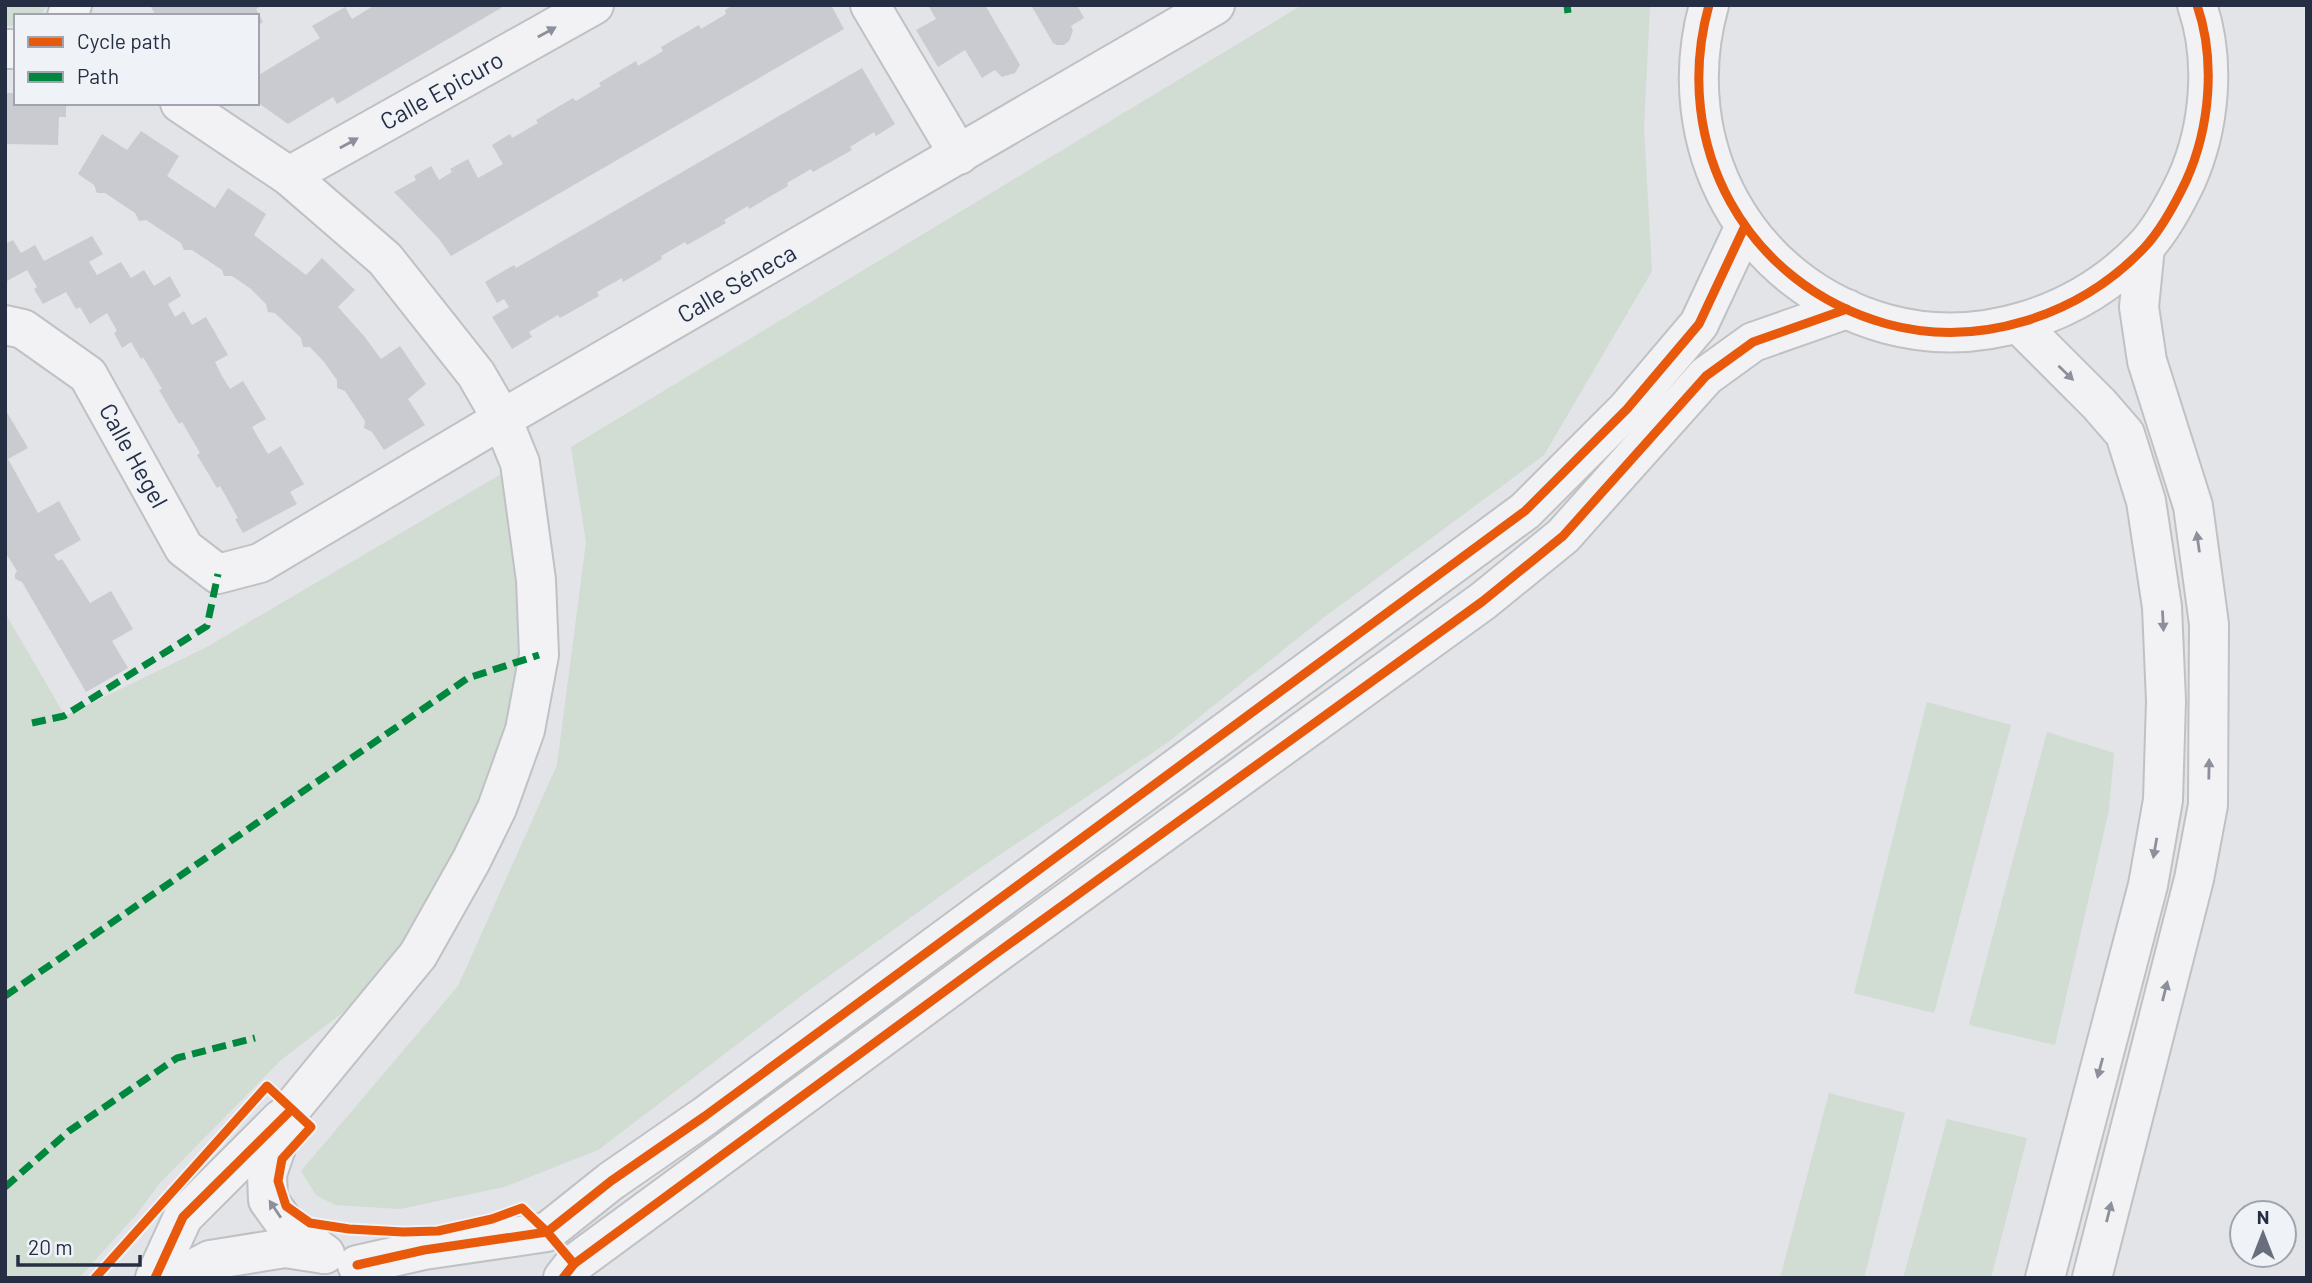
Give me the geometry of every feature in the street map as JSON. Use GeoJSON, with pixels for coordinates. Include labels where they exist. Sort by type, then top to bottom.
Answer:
{"type":"FeatureCollection","features":[{"type":"Feature","properties":{"kind":"street","name":"Calle Epicuro"},"geometry":{"type":"LineString","coordinates":[[289,176],[594,5]]}},
{"type":"Feature","properties":{"kind":"street"},"geometry":{"type":"LineString","coordinates":[[870,5],[959,155]]}},
{"type":"Feature","properties":{"kind":"street","name":"Calle Séneca"},"geometry":{"type":"LineString","coordinates":[[260,563],[502,419],[959,155],[1158,20],[1215,5]]}},
{"type":"Feature","properties":{"kind":"street"},"geometry":{"type":"LineString","coordinates":[[1709,5],[1701,34],[1698,84],[1704,134],[1720,182],[1745,226],[1774,260],[1808,288],[1847,309],[1888,324],[1931,332],[1975,332],[2019,324],[2066,307],[2108,280],[2145,247],[2174,207],[2194,162],[2206,115],[2208,66],[2197,5]]}},
{"type":"Feature","properties":{"kind":"street"},"geometry":{"type":"LineString","coordinates":[[155,1278],[183,1217],[288,1113],[418,955],[471,861],[497,808],[525,730],[539,654],[536,580],[520,463],[502,419],[476,374],[385,259],[289,176],[183,105]]}},
{"type":"Feature","properties":{"kind":"street"},"geometry":{"type":"LineString","coordinates":[[176,1278],[210,1260],[285,1248],[354,1265],[424,1250],[547,1232],[611,1181],[705,1116],[1525,511],[1628,409],[1699,324],[1745,226]]}},
{"type":"Feature","properties":{"kind":"street"},"geometry":{"type":"LineString","coordinates":[[2092,1278],[2194,879],[2208,805],[2209,624],[2193,506],[2147,361],[2139,307],[2145,247]]}},
{"type":"Feature","properties":{"kind":"street"},"geometry":{"type":"LineString","coordinates":[[563,1278],[575,1264],[994,954],[1483,601],[1563,536],[1706,376],[1754,342],[1847,309]]}},
{"type":"Feature","properties":{"kind":"street"},"geometry":{"type":"LineString","coordinates":[[2019,324],[2125,434],[2146,500],[2162,607],[2166,701],[2163,800],[2148,885],[2045,1278]]}},
{"type":"Feature","properties":{"kind":"street","name":"Calle Hegel"},"geometry":{"type":"LineString","coordinates":[[5,325],[23,329],[88,375],[184,548],[218,574],[260,563]]}},
{"type":"Feature","properties":{"kind":"street"},"geometry":{"type":"LineString","coordinates":[[288,1113],[267,1174],[268,1200],[286,1225],[354,1265]]}},
{"type":"Feature","properties":{"kind":"shaded area"},"geometry":{"type":"Polygon","coordinates":[[[5,5],[48,5],[41,14],[14,14],[14,26],[5,26],[5,5]]]}},
{"type":"Feature","properties":{"kind":"shaded area"},"geometry":{"type":"Polygon","coordinates":[[[1302,5],[1650,5],[1644,128],[1652,271],[1544,455],[1323,618],[1167,743],[974,872],[801,996],[598,1150],[504,1187],[400,1209],[335,1205],[316,1195],[301,1171],[458,986],[557,765],[586,542],[571,447],[1302,5]]]}},
{"type":"Feature","properties":{"kind":"shaded area"},"geometry":{"type":"Polygon","coordinates":[[[520,463],[539,655],[418,955],[281,1060],[160,1183],[136,1215],[79,1278],[5,1278],[5,613],[65,716],[205,648],[520,463]]]}},
{"type":"Feature","properties":{"kind":"shaded area"},"geometry":{"type":"Polygon","coordinates":[[[1927,702],[2011,725],[1934,1013],[1854,993],[1927,702]]]}},
{"type":"Feature","properties":{"kind":"shaded area"},"geometry":{"type":"Polygon","coordinates":[[[2047,732],[2114,753],[2109,810],[2055,1045],[1969,1025],[2047,732]]]}},
{"type":"Feature","properties":{"kind":"shaded area"},"geometry":{"type":"Polygon","coordinates":[[[1829,1093],[1905,1113],[1864,1278],[1780,1278],[1829,1093]]]}},
{"type":"Feature","properties":{"kind":"shaded area"},"geometry":{"type":"Polygon","coordinates":[[[1947,1119],[2027,1138],[1991,1278],[1903,1278],[1947,1119]]]}},
{"type":"Feature","properties":{"kind":"building"},"geometry":{"type":"Polygon","coordinates":[[[150,5],[264,5],[256,9],[259,14],[155,14],[150,5]]]}},
{"type":"Feature","properties":{"kind":"building"},"geometry":{"type":"Polygon","coordinates":[[[375,5],[506,5],[337,104],[333,97],[288,124],[259,103],[259,75],[320,38],[312,26],[345,7],[352,19],[375,5]]]}},
{"type":"Feature","properties":{"kind":"building"},"geometry":{"type":"Polygon","coordinates":[[[733,5],[831,5],[844,29],[451,256],[439,239],[394,192],[416,180],[414,176],[431,166],[439,180],[452,172],[450,169],[468,159],[478,178],[503,164],[492,145],[510,134],[512,138],[538,123],[536,120],[573,98],[576,101],[601,86],[599,83],[636,61],[638,66],[663,51],[661,47],[699,25],[701,29],[726,14],[725,10],[733,5]]]}},
{"type":"Feature","properties":{"kind":"building"},"geometry":{"type":"Polygon","coordinates":[[[928,5],[985,5],[1020,65],[1015,73],[1002,77],[995,70],[982,78],[965,50],[938,67],[916,30],[936,19],[928,5]]]}},
{"type":"Feature","properties":{"kind":"building"},"geometry":{"type":"Polygon","coordinates":[[[1031,5],[1077,5],[1084,18],[1071,26],[1073,31],[1069,41],[1064,45],[1057,45],[1053,43],[1031,5]]]}},
{"type":"Feature","properties":{"kind":"building"},"geometry":{"type":"Polygon","coordinates":[[[862,68],[895,124],[876,136],[874,132],[850,147],[852,150],[813,172],[811,169],[787,183],[788,186],[724,220],[726,223],[687,245],[685,242],[623,282],[622,278],[597,292],[599,296],[529,332],[532,337],[512,349],[492,317],[509,307],[504,299],[497,303],[485,282],[514,265],[516,268],[862,68]]]}},
{"type":"Feature","properties":{"kind":"building"},"geometry":{"type":"Polygon","coordinates":[[[5,93],[14,93],[14,105],[66,105],[66,117],[59,117],[58,145],[5,144],[5,93]]]}},
{"type":"Feature","properties":{"kind":"building"},"geometry":{"type":"Polygon","coordinates":[[[141,131],[179,156],[167,176],[215,208],[228,188],[266,214],[254,235],[306,275],[322,258],[355,290],[338,307],[381,359],[400,346],[426,384],[408,399],[425,425],[384,450],[372,432],[364,428],[365,421],[345,391],[337,388],[337,380],[324,362],[310,347],[303,347],[301,338],[275,313],[268,312],[266,304],[251,289],[232,276],[224,276],[222,270],[192,250],[184,250],[181,243],[146,220],[139,221],[135,213],[105,193],[97,193],[94,185],[78,174],[102,134],[127,150],[141,131]]]}},
{"type":"Feature","properties":{"kind":"building"},"geometry":{"type":"Polygon","coordinates":[[[92,236],[103,254],[89,262],[97,275],[121,262],[131,278],[144,270],[154,286],[170,276],[181,296],[168,304],[175,317],[184,311],[192,325],[206,317],[228,355],[215,362],[222,376],[230,389],[243,381],[266,419],[252,427],[268,454],[281,446],[304,484],[290,492],[297,504],[243,533],[235,519],[238,518],[220,486],[217,488],[197,455],[200,453],[182,422],[179,424],[143,357],[141,359],[131,342],[122,348],[114,333],[117,331],[107,313],[90,324],[80,307],[76,309],[66,292],[43,304],[27,270],[5,282],[5,244],[13,240],[21,253],[35,245],[44,261],[92,236]]]}},
{"type":"Feature","properties":{"kind":"building"},"geometry":{"type":"Polygon","coordinates":[[[5,409],[28,448],[8,459],[38,513],[59,501],[81,540],[54,555],[58,561],[62,559],[90,603],[111,591],[133,629],[112,641],[128,668],[86,692],[22,582],[15,579],[17,571],[5,552],[5,409]]]}},
{"type":"Feature","properties":{"kind":"marked path"},"geometry":{"type":"LineString","coordinates":[[1567,5],[1568,13]]}},
{"type":"Feature","properties":{"kind":"marked path"},"geometry":{"type":"LineString","coordinates":[[32,723],[64,716],[207,626],[218,574]]}},
{"type":"Feature","properties":{"kind":"marked path"},"geometry":{"type":"LineString","coordinates":[[5,996],[468,678],[539,655]]}},
{"type":"Feature","properties":{"kind":"marked path"},"geometry":{"type":"LineString","coordinates":[[5,1187],[69,1131],[177,1058],[255,1038]]}},
{"type":"Feature","properties":{"kind":"cycle path"},"geometry":{"type":"LineString","coordinates":[[1709,5],[1700,57],[1701,108],[1711,157],[1730,202],[1758,243],[1794,277],[1837,305],[1887,324],[1922,331],[1957,332],[1992,329],[2026,321],[2058,309],[2118,272],[2157,233],[2186,181],[2201,139],[2205,117],[2208,94],[2207,48],[2197,5]]}},
{"type":"Feature","properties":{"kind":"cycle path"},"geometry":{"type":"LineString","coordinates":[[357,1265],[424,1250],[547,1232],[611,1181],[705,1116],[1525,511],[1627,409],[1699,324],[1745,226]]}},
{"type":"Feature","properties":{"kind":"cycle path"},"geometry":{"type":"LineString","coordinates":[[563,1278],[574,1264],[994,955],[1483,601],[1563,536],[1706,376],[1753,342],[1847,309]]}},
{"type":"Feature","properties":{"kind":"cycle path"},"geometry":{"type":"LineString","coordinates":[[95,1278],[267,1086],[311,1127],[282,1159],[278,1181],[286,1206],[310,1223],[349,1229],[438,1231],[492,1219],[522,1208],[574,1264]]}},
{"type":"Feature","properties":{"kind":"cycle path"},"geometry":{"type":"LineString","coordinates":[[155,1278],[183,1217],[288,1113]]}}]}
